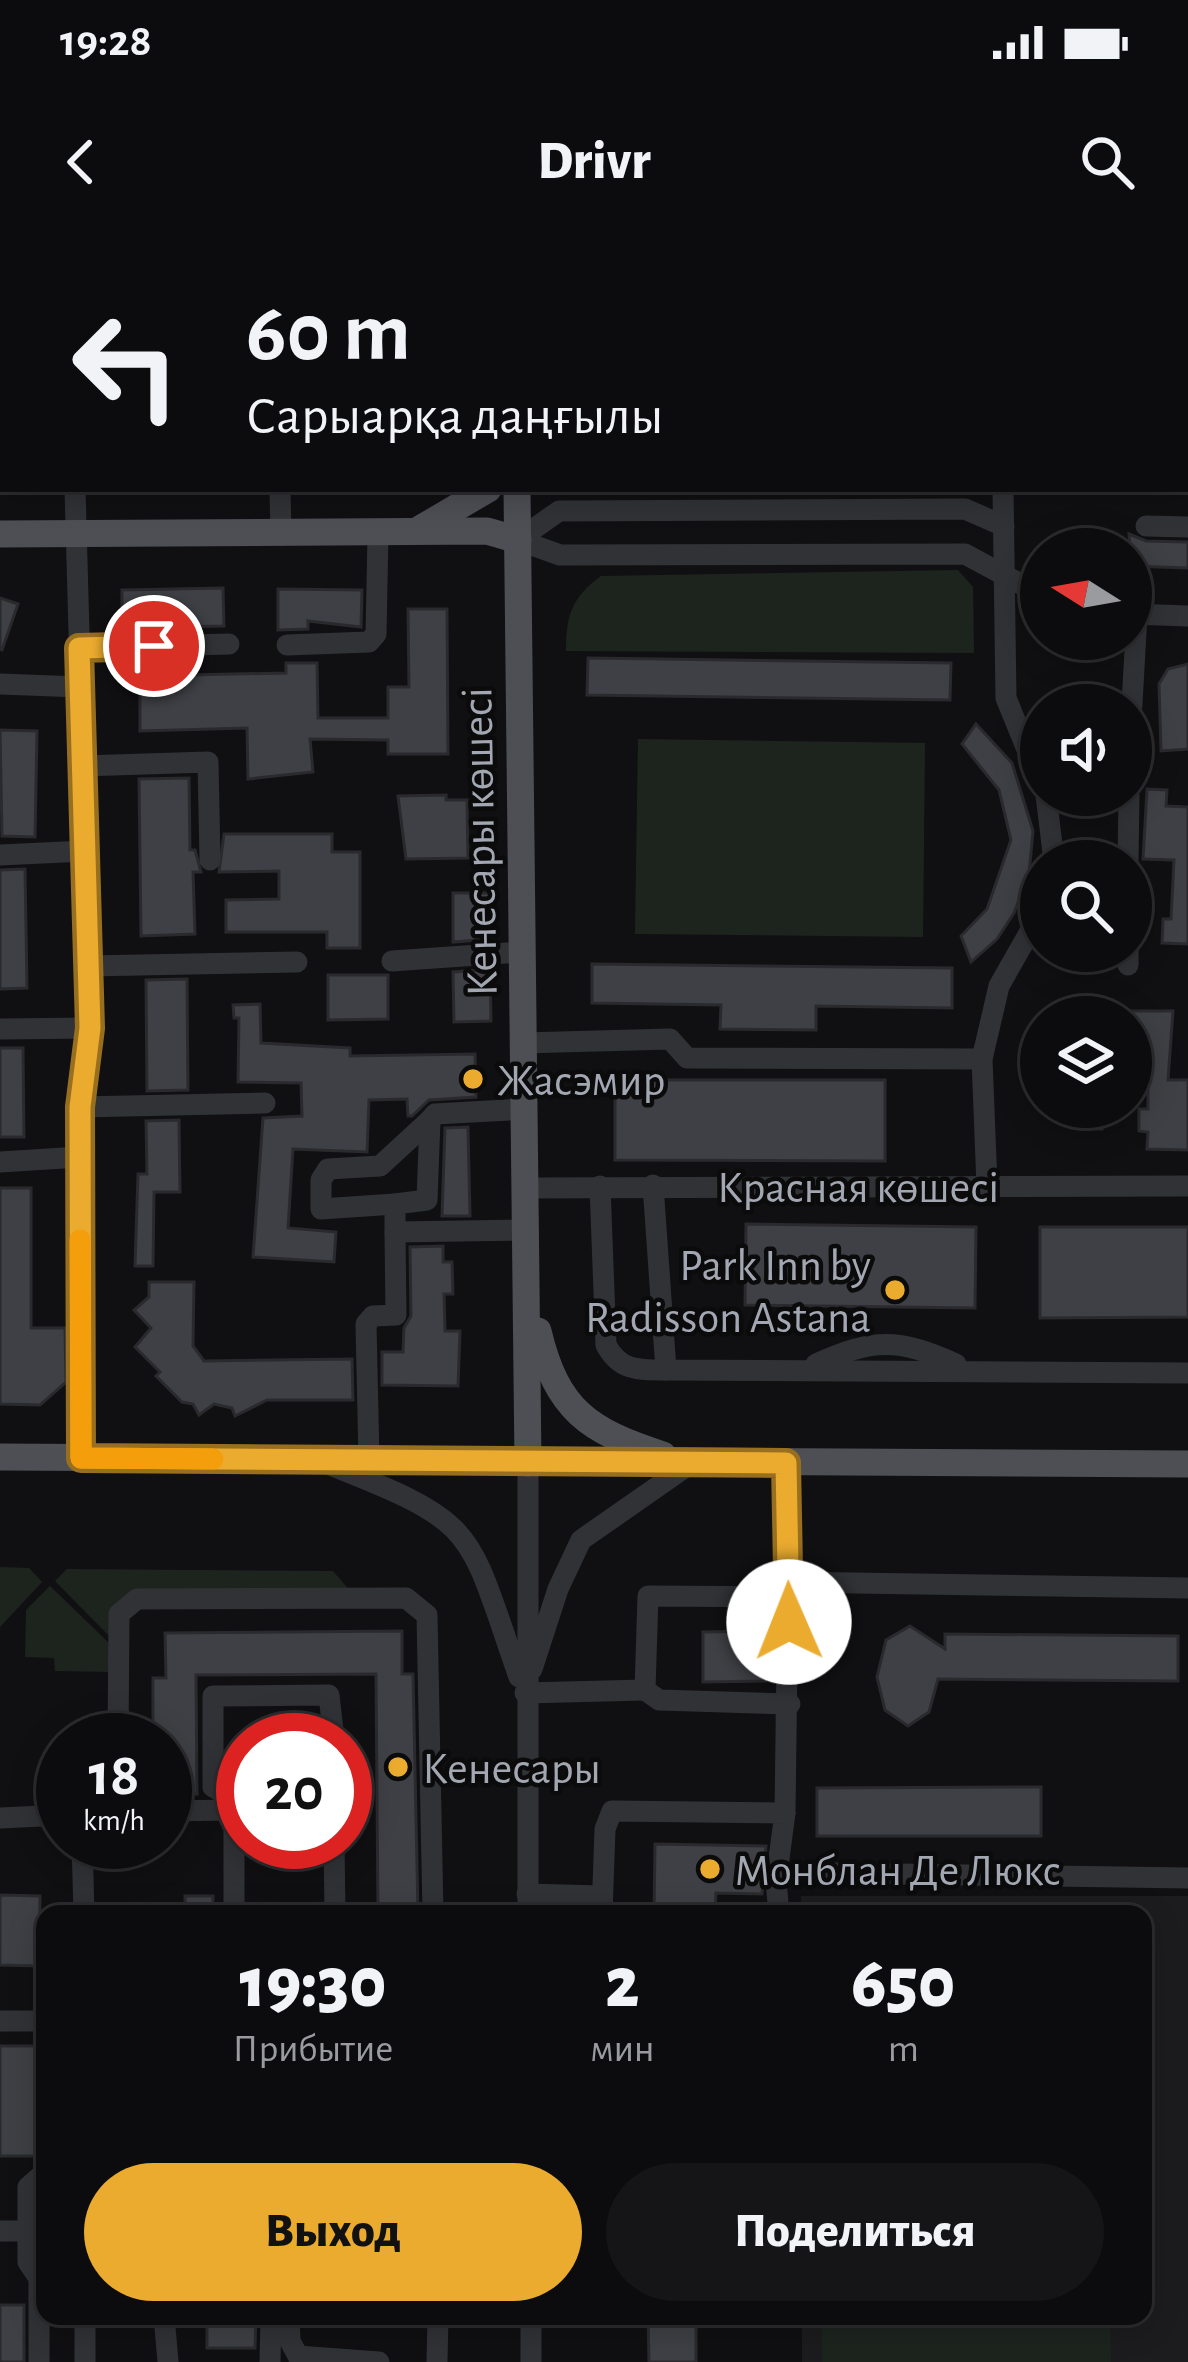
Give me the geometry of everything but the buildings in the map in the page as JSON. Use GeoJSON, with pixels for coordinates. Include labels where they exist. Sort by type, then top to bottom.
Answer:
{"type":"FeatureCollection","features":[{"type":"Feature","properties":{"kind":"main road"},"geometry":{"type":"LineString","coordinates":[[414,532],[483,492]]}},
{"type":"Feature","properties":{"kind":"main road","name":"Кенесары көшесі"},"geometry":{"type":"LineString","coordinates":[[517,492],[528,1463]]}},
{"type":"Feature","properties":{"kind":"main road"},"geometry":{"type":"LineString","coordinates":[[0,533],[487,531],[518,540]]}},
{"type":"Feature","properties":{"kind":"main road"},"geometry":{"type":"LineString","coordinates":[[528,1292],[551,1376],[576,1411],[602,1436],[690,1464]]}},
{"type":"Feature","properties":{"kind":"main road"},"geometry":{"type":"LineString","coordinates":[[0,1457],[1188,1464]]}},
{"type":"Feature","properties":{"kind":"street"},"geometry":{"type":"LineString","coordinates":[[75,492],[90,1028],[80,1107],[81,1458]]}},
{"type":"Feature","properties":{"kind":"street"},"geometry":{"type":"LineString","coordinates":[[280,492],[281,535]]}},
{"type":"Feature","properties":{"kind":"street"},"geometry":{"type":"LineString","coordinates":[[1003,492],[1006,698],[1020,732]]}},
{"type":"Feature","properties":{"kind":"street"},"geometry":{"type":"LineString","coordinates":[[518,540],[559,511],[797,500],[965,509],[1004,526]]}},
{"type":"Feature","properties":{"kind":"street"},"geometry":{"type":"LineString","coordinates":[[1146,526],[1188,527]]}},
{"type":"Feature","properties":{"kind":"street"},"geometry":{"type":"LineString","coordinates":[[287,645],[369,642],[376,634],[378,534]]}},
{"type":"Feature","properties":{"kind":"street"},"geometry":{"type":"LineString","coordinates":[[518,540],[560,555],[965,554],[1020,582]]}},
{"type":"Feature","properties":{"kind":"street"},"geometry":{"type":"LineString","coordinates":[[1152,615],[1188,616]]}},
{"type":"Feature","properties":{"kind":"street"},"geometry":{"type":"LineString","coordinates":[[79,648],[230,644]]}},
{"type":"Feature","properties":{"kind":"street"},"geometry":{"type":"LineString","coordinates":[[0,684],[80,687]]}},
{"type":"Feature","properties":{"kind":"street"},"geometry":{"type":"LineString","coordinates":[[82,766],[208,761],[210,860]]}},
{"type":"Feature","properties":{"kind":"street"},"geometry":{"type":"LineString","coordinates":[[0,855],[85,851]]}},
{"type":"Feature","properties":{"kind":"street"},"geometry":{"type":"LineString","coordinates":[[987,1186],[982,1059],[999,986],[1020,949]]}},
{"type":"Feature","properties":{"kind":"street"},"geometry":{"type":"LineString","coordinates":[[392,962],[522,952]]}},
{"type":"Feature","properties":{"kind":"street"},"geometry":{"type":"LineString","coordinates":[[88,966],[297,962]]}},
{"type":"Feature","properties":{"kind":"street"},"geometry":{"type":"LineString","coordinates":[[0,1029],[90,1028]]}},
{"type":"Feature","properties":{"kind":"street"},"geometry":{"type":"LineString","coordinates":[[523,1043],[670,1039],[688,1058],[982,1059]]}},
{"type":"Feature","properties":{"kind":"street"},"geometry":{"type":"LineString","coordinates":[[80,1107],[266,1103]]}},
{"type":"Feature","properties":{"kind":"street"},"geometry":{"type":"LineString","coordinates":[[430,1120],[427,1199],[321,1209],[321,1180],[328,1169],[380,1166],[430,1120],[440,1112],[526,1109]]}},
{"type":"Feature","properties":{"kind":"street"},"geometry":{"type":"LineString","coordinates":[[0,1162],[80,1157]]}},
{"type":"Feature","properties":{"kind":"street"},"geometry":{"type":"LineString","coordinates":[[653,1185],[666,1370]]}},
{"type":"Feature","properties":{"kind":"street"},"geometry":{"type":"LineString","coordinates":[[600,1186],[606,1345],[615,1361],[633,1370],[810,1367],[1188,1373]]}},
{"type":"Feature","properties":{"kind":"street","name":"Красная көшесі"},"geometry":{"type":"LineString","coordinates":[[527,1188],[1188,1186]]}},
{"type":"Feature","properties":{"kind":"street"},"geometry":{"type":"LineString","coordinates":[[369,1461],[366,1324],[374,1316],[396,1315],[394,1204]]}},
{"type":"Feature","properties":{"kind":"street"},"geometry":{"type":"LineString","coordinates":[[395,1232],[528,1230]]}},
{"type":"Feature","properties":{"kind":"street"},"geometry":{"type":"LineString","coordinates":[[319,1461],[404,1494],[455,1525],[480,1559],[525,1693]]}},
{"type":"Feature","properties":{"kind":"street","name":"Кенесары көшесі"},"geometry":{"type":"LineString","coordinates":[[527,1904],[528,1463]]}},
{"type":"Feature","properties":{"kind":"street"},"geometry":{"type":"LineString","coordinates":[[778,1905],[790,1704],[786,1463]]}},
{"type":"Feature","properties":{"kind":"street"},"geometry":{"type":"LineString","coordinates":[[525,1693],[558,1589],[581,1540],[690,1464]]}},
{"type":"Feature","properties":{"kind":"street"},"geometry":{"type":"LineString","coordinates":[[645,1690],[648,1596],[788,1597],[788,1582]]}},
{"type":"Feature","properties":{"kind":"street"},"geometry":{"type":"LineString","coordinates":[[788,1582],[1188,1588]]}},
{"type":"Feature","properties":{"kind":"street"},"geometry":{"type":"LineString","coordinates":[[118,1713],[118,1614],[137,1599],[406,1598],[419,1604],[427,1615],[433,1905]]}},
{"type":"Feature","properties":{"kind":"street"},"geometry":{"type":"LineString","coordinates":[[525,1693],[645,1690],[659,1700],[790,1704]]}},
{"type":"Feature","properties":{"kind":"street"},"geometry":{"type":"LineString","coordinates":[[216,1789],[213,1696],[329,1695],[331,1713]]}},
{"type":"Feature","properties":{"kind":"street"},"geometry":{"type":"LineString","coordinates":[[527,1904],[602,1905],[605,1829],[612,1811],[784,1813]]}},
{"type":"Feature","properties":{"kind":"street"},"geometry":{"type":"LineString","coordinates":[[0,1818],[36,1816]]}},
{"type":"Feature","properties":{"kind":"street"},"geometry":{"type":"LineString","coordinates":[[83,1869],[84,1905]]}},
{"type":"Feature","properties":{"kind":"street"},"geometry":{"type":"LineString","coordinates":[[235,1869],[235,1905]]}},
{"type":"Feature","properties":{"kind":"street"},"geometry":{"type":"LineString","coordinates":[[334,1869],[335,1905]]}},
{"type":"Feature","properties":{"kind":"street"},"geometry":{"type":"LineString","coordinates":[[827,1873],[1188,1878]]}},
{"type":"Feature","properties":{"kind":"street"},"geometry":{"type":"LineString","coordinates":[[0,2020],[36,2021]]}},
{"type":"Feature","properties":{"kind":"street"},"geometry":{"type":"LineString","coordinates":[[36,2180],[28,2187],[27,2231],[28,2262],[36,2274]]}},
{"type":"Feature","properties":{"kind":"street"},"geometry":{"type":"LineString","coordinates":[[0,2231],[27,2231]]}},
{"type":"Feature","properties":{"kind":"street"},"geometry":{"type":"LineString","coordinates":[[39,2325],[39,2362]]}},
{"type":"Feature","properties":{"kind":"street"},"geometry":{"type":"LineString","coordinates":[[85,2325],[86,2362]]}},
{"type":"Feature","properties":{"kind":"street"},"geometry":{"type":"LineString","coordinates":[[165,2325],[168,2362]]}},
{"type":"Feature","properties":{"kind":"street"},"geometry":{"type":"LineString","coordinates":[[270,2362],[271,2325]]}},
{"type":"Feature","properties":{"kind":"street"},"geometry":{"type":"LineString","coordinates":[[289,2325],[290,2342],[298,2356],[379,2362]]}},
{"type":"Feature","properties":{"kind":"street"},"geometry":{"type":"LineString","coordinates":[[437,2362],[438,2325]]}},
{"type":"Feature","properties":{"kind":"street"},"geometry":{"type":"LineString","coordinates":[[530,2325],[531,2362]]}},
{"type":"Feature","properties":{"kind":"shaded area"},"geometry":{"type":"Polygon","coordinates":[[[958,570],[973,587],[974,653],[566,651],[572,609],[601,576],[958,570]]]}},
{"type":"Feature","properties":{"kind":"shaded area"},"geometry":{"type":"Polygon","coordinates":[[[638,739],[925,743],[923,937],[635,934],[638,739]]]}},
{"type":"Feature","properties":{"kind":"shaded area"},"geometry":{"type":"Polygon","coordinates":[[[0,1567],[29,1568],[42,1582],[0,1627],[0,1567]]]}},
{"type":"Feature","properties":{"kind":"shaded area"},"geometry":{"type":"Polygon","coordinates":[[[67,1569],[333,1571],[351,1592],[129,1596],[112,1639],[55,1581],[67,1569]]]}},
{"type":"Feature","properties":{"kind":"shaded area"},"geometry":{"type":"Polygon","coordinates":[[[50,1586],[110,1644],[112,1672],[55,1671],[54,1658],[25,1657],[26,1610],[50,1586]]]}},
{"type":"Feature","properties":{"kind":"shaded area"},"geometry":{"type":"Polygon","coordinates":[[[801,1896],[1188,1896],[1188,2362],[802,2362],[802,2325],[1152,2325],[1152,1905],[801,1905],[801,1896]]]}},
{"type":"Feature","properties":{"kind":"shaded area"},"geometry":{"type":"Polygon","coordinates":[[[822,2325],[1110,2325],[1111,2362],[822,2362],[822,2325]]]}},
{"type":"Feature","properties":{"kind":"slow traffic"},"geometry":{"type":"LineString","coordinates":[[80,1240],[81,1458],[213,1459]]}},
{"type":"Feature","properties":{"kind":"place","name":"Жасэмир"},"geometry":{"type":"Point","coordinates":[473,1079]}},
{"type":"Feature","properties":{"kind":"place","name":"Park Inn by Radisson Astana"},"geometry":{"type":"Point","coordinates":[895,1290]}},
{"type":"Feature","properties":{"kind":"place","name":"Кенесары"},"geometry":{"type":"Point","coordinates":[398,1767]}},
{"type":"Feature","properties":{"kind":"place","name":"Монблан Де Люкс"},"geometry":{"type":"Point","coordinates":[710,1869]}},
{"type":"Feature","properties":{"kind":"route"},"geometry":{"type":"LineString","coordinates":[[154,646],[79,648],[90,1028],[80,1107],[81,1458],[786,1463],[789,1622]]}}]}
